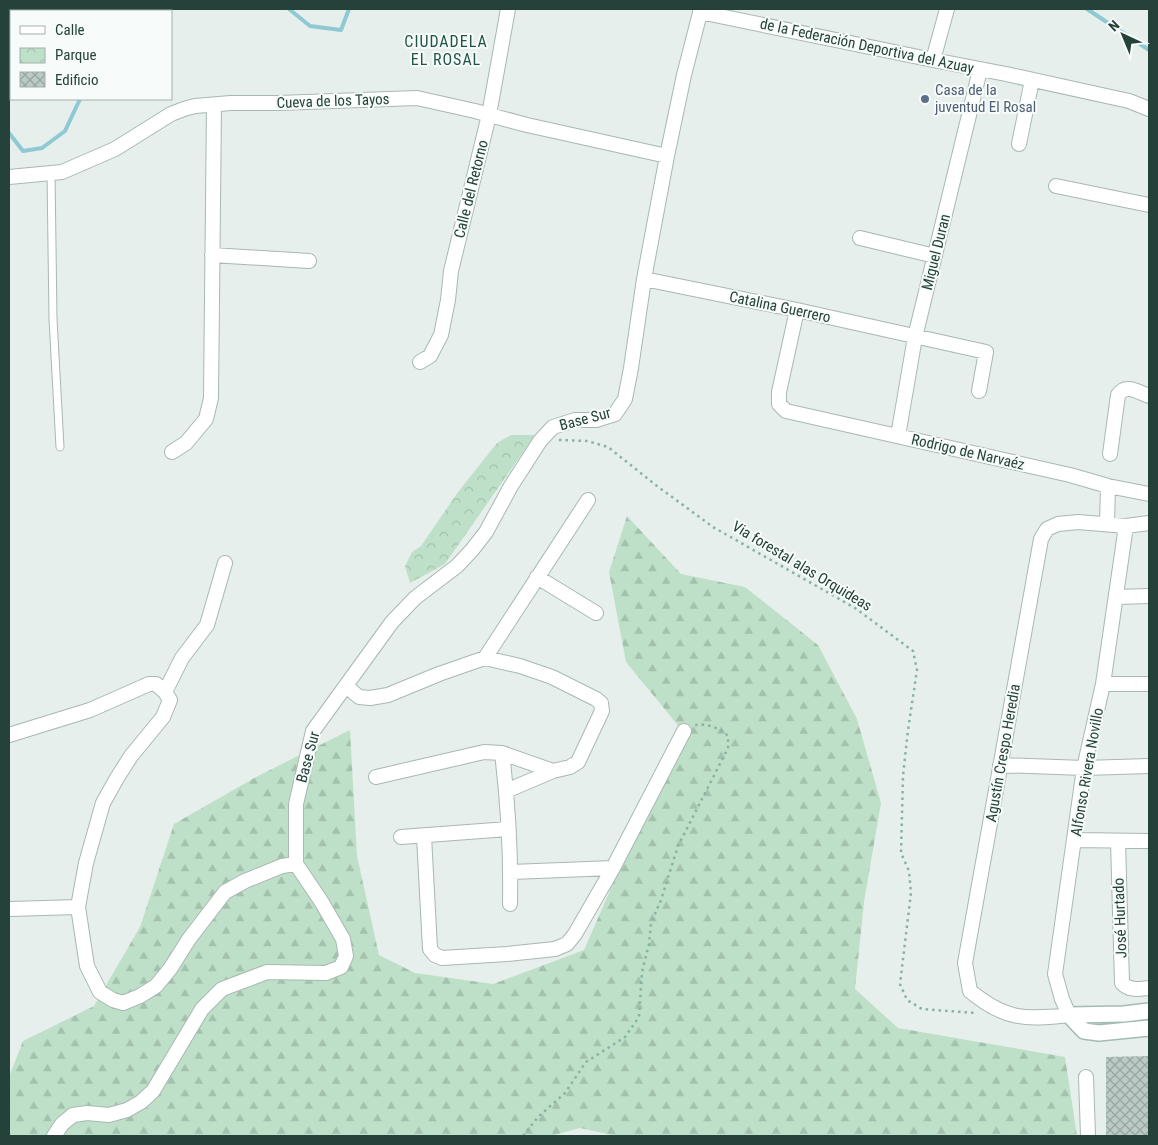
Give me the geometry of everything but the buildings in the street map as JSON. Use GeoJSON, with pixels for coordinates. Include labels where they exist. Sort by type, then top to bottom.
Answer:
{"type":"FeatureCollection","features":[{"type":"Feature","properties":{"kind":"street","name":"Calle del Retorno"},"geometry":{"type":"LineString","coordinates":[[420,362],[430,356],[441,335],[448,300],[451,270],[489,115],[508,9]]}},
{"type":"Feature","properties":{"kind":"street"},"geometry":{"type":"LineString","coordinates":[[933,60],[948,9]]}},
{"type":"Feature","properties":{"kind":"street"},"geometry":{"type":"LineString","coordinates":[[667,156],[684,75],[701,10]]}},
{"type":"Feature","properties":{"kind":"street","name":"de la Federación Deportiva del Azuay"},"geometry":{"type":"LineString","coordinates":[[701,10],[1129,101],[1149,109]]}},
{"type":"Feature","properties":{"kind":"street","name":"Miguel Duran"},"geometry":{"type":"LineString","coordinates":[[898,436],[915,337],[980,70]]}},
{"type":"Feature","properties":{"kind":"street"},"geometry":{"type":"LineString","coordinates":[[1019,144],[1032,80]]}},
{"type":"Feature","properties":{"kind":"street","name":"Cueva de los Tayos"},"geometry":{"type":"LineString","coordinates":[[9,176],[62,172],[116,149],[171,114],[184,109],[214,105],[417,98],[667,156]]}},
{"type":"Feature","properties":{"kind":"street"},"geometry":{"type":"LineString","coordinates":[[172,452],[186,443],[206,420],[211,398],[214,105]]}},
{"type":"Feature","properties":{"kind":"street","name":"Base Sur"},"geometry":{"type":"LineString","coordinates":[[296,864],[296,804],[313,731],[392,622],[415,598],[457,566],[472,550],[486,532],[511,486],[540,442],[554,427],[575,420],[596,420],[615,414],[625,399],[644,279],[667,156]]}},
{"type":"Feature","properties":{"kind":"street"},"geometry":{"type":"LineString","coordinates":[[1056,186],[1149,205]]}},
{"type":"Feature","properties":{"kind":"street"},"geometry":{"type":"LineString","coordinates":[[860,238],[935,256]]}},
{"type":"Feature","properties":{"kind":"street"},"geometry":{"type":"LineString","coordinates":[[212,255],[309,261]]}},
{"type":"Feature","properties":{"kind":"street","name":"Catalina Guerrero"},"geometry":{"type":"LineString","coordinates":[[644,279],[797,310],[986,352],[980,391]]}},
{"type":"Feature","properties":{"kind":"street","name":"Rodrigo de Narvaéz"},"geometry":{"type":"LineString","coordinates":[[797,310],[779,392],[779,404],[786,411],[1149,494]]}},
{"type":"Feature","properties":{"kind":"street"},"geometry":{"type":"LineString","coordinates":[[1110,454],[1118,395],[1122,389],[1127,388],[1149,396]]}},
{"type":"Feature","properties":{"kind":"street"},"geometry":{"type":"LineString","coordinates":[[1108,486],[1107,524],[1126,526],[1149,523]]}},
{"type":"Feature","properties":{"kind":"street"},"geometry":{"type":"LineString","coordinates":[[485,658],[588,500]]}},
{"type":"Feature","properties":{"kind":"street","name":"Agustín Crespo Heredia"},"geometry":{"type":"LineString","coordinates":[[1069,1015],[1054,1017],[1009,1015],[987,1004],[970,991],[965,963],[1041,539],[1048,528],[1058,524],[1078,522],[1107,524]]}},
{"type":"Feature","properties":{"kind":"street","name":"Alfonso Rivera Novillo"},"geometry":{"type":"LineString","coordinates":[[1069,1015],[1062,1000],[1055,974],[1084,768],[1103,684],[1126,526]]}},
{"type":"Feature","properties":{"kind":"street"},"geometry":{"type":"LineString","coordinates":[[166,692],[182,658],[207,625],[225,563]]}},
{"type":"Feature","properties":{"kind":"street"},"geometry":{"type":"LineString","coordinates":[[537,577],[596,613]]}},
{"type":"Feature","properties":{"kind":"street"},"geometry":{"type":"LineString","coordinates":[[1116,597],[1149,596]]}},
{"type":"Feature","properties":{"kind":"street"},"geometry":{"type":"LineString","coordinates":[[346,686],[359,697],[370,698],[388,695],[438,674],[485,658],[552,676],[596,698],[601,703],[602,711],[578,762],[570,767],[553,771],[506,791]]}},
{"type":"Feature","properties":{"kind":"street"},"geometry":{"type":"LineString","coordinates":[[9,735],[90,710],[149,684],[156,684],[166,692],[170,700],[163,717],[131,756],[103,803],[86,863],[78,907],[87,966],[100,992],[113,1000],[123,1003],[140,996],[156,986],[225,892],[245,880],[282,866],[296,864],[321,901],[343,939],[346,956],[341,967],[326,973],[267,972],[222,989],[202,1009],[153,1091],[141,1102],[127,1110],[109,1115],[87,1113],[73,1115],[62,1124],[54,1136]]}},
{"type":"Feature","properties":{"kind":"street"},"geometry":{"type":"LineString","coordinates":[[1103,684],[1149,684]]}},
{"type":"Feature","properties":{"kind":"street"},"geometry":{"type":"LineString","coordinates":[[424,836],[430,949],[435,955],[442,958],[555,949],[567,944],[575,934],[614,868],[684,731]]}},
{"type":"Feature","properties":{"kind":"street"},"geometry":{"type":"LineString","coordinates":[[376,777],[484,752],[502,753],[553,771]]}},
{"type":"Feature","properties":{"kind":"street"},"geometry":{"type":"LineString","coordinates":[[502,753],[511,872],[510,904]]}},
{"type":"Feature","properties":{"kind":"street"},"geometry":{"type":"LineString","coordinates":[[1000,765],[1084,768],[1149,766]]}},
{"type":"Feature","properties":{"kind":"street"},"geometry":{"type":"LineString","coordinates":[[401,837],[508,829]]}},
{"type":"Feature","properties":{"kind":"street"},"geometry":{"type":"LineString","coordinates":[[1075,840],[1149,841]]}},
{"type":"Feature","properties":{"kind":"street","name":"José Hurtado"},"geometry":{"type":"LineString","coordinates":[[1118,841],[1122,983],[1132,989],[1149,988]]}},
{"type":"Feature","properties":{"kind":"street"},"geometry":{"type":"LineString","coordinates":[[511,872],[614,868]]}},
{"type":"Feature","properties":{"kind":"street"},"geometry":{"type":"LineString","coordinates":[[9,909],[78,907]]}},
{"type":"Feature","properties":{"kind":"street"},"geometry":{"type":"LineString","coordinates":[[1069,1015],[1124,1014],[1149,1011]]}},
{"type":"Feature","properties":{"kind":"street"},"geometry":{"type":"LineString","coordinates":[[1069,1015],[1084,1031],[1099,1034],[1149,1028]]}},
{"type":"Feature","properties":{"kind":"street"},"geometry":{"type":"LineString","coordinates":[[1086,1077],[1088,1136]]}},
{"type":"Feature","properties":{"kind":"lane"},"geometry":{"type":"LineString","coordinates":[[51,173],[53,319],[60,447]]}},
{"type":"Feature","properties":{"kind":"path","name":"Via forestal alas Orquideas"},"geometry":{"type":"LineString","coordinates":[[540,442],[587,441],[608,447],[657,486],[714,527],[855,608],[913,651],[917,670],[903,776],[900,853],[909,871],[911,893],[900,984],[907,1000],[922,1009],[980,1013]]}},
{"type":"Feature","properties":{"kind":"path"},"geometry":{"type":"LineString","coordinates":[[523,1136],[538,1117],[565,1093],[586,1062],[625,1037],[639,1017],[642,972],[649,944],[651,923],[661,900],[678,846],[728,748],[728,736],[723,731],[700,724],[691,726],[684,731]]}},
{"type":"Feature","properties":{"kind":"green space"},"geometry":{"type":"Polygon","coordinates":[[[511,435],[535,435],[445,564],[410,583],[405,566],[412,552],[421,546],[458,492],[497,443],[511,435]]]}},
{"type":"Feature","properties":{"kind":"green space"},"geometry":{"type":"Polygon","coordinates":[[[627,516],[681,574],[745,587],[818,645],[857,719],[881,803],[864,902],[855,989],[898,1028],[1065,1057],[1077,1136],[616,1136],[580,1128],[551,1136],[9,1136],[9,1077],[23,1041],[94,1006],[140,927],[174,824],[256,777],[350,730],[357,856],[379,955],[415,973],[493,984],[584,950],[629,847],[685,734],[626,662],[609,572],[627,516]]]}},
{"type":"Feature","properties":{"kind":"waterway"},"geometry":{"type":"LineString","coordinates":[[289,9],[310,26],[341,30],[349,9]]}},
{"type":"Feature","properties":{"kind":"waterway"},"geometry":{"type":"LineString","coordinates":[[1087,9],[1149,50]]}},
{"type":"Feature","properties":{"kind":"waterway"},"geometry":{"type":"LineString","coordinates":[[9,133],[23,151],[42,148],[65,131],[80,100]]}},
{"type":"Feature","properties":{"kind":"place","name":"Casa de la juventud El Rosal"},"geometry":{"type":"Point","coordinates":[925,99]}},
{"type":"Feature","properties":{"kind":"district","name":"CIUDADELA EL ROSAL"},"geometry":{"type":"Point","coordinates":[446,50]}}]}
